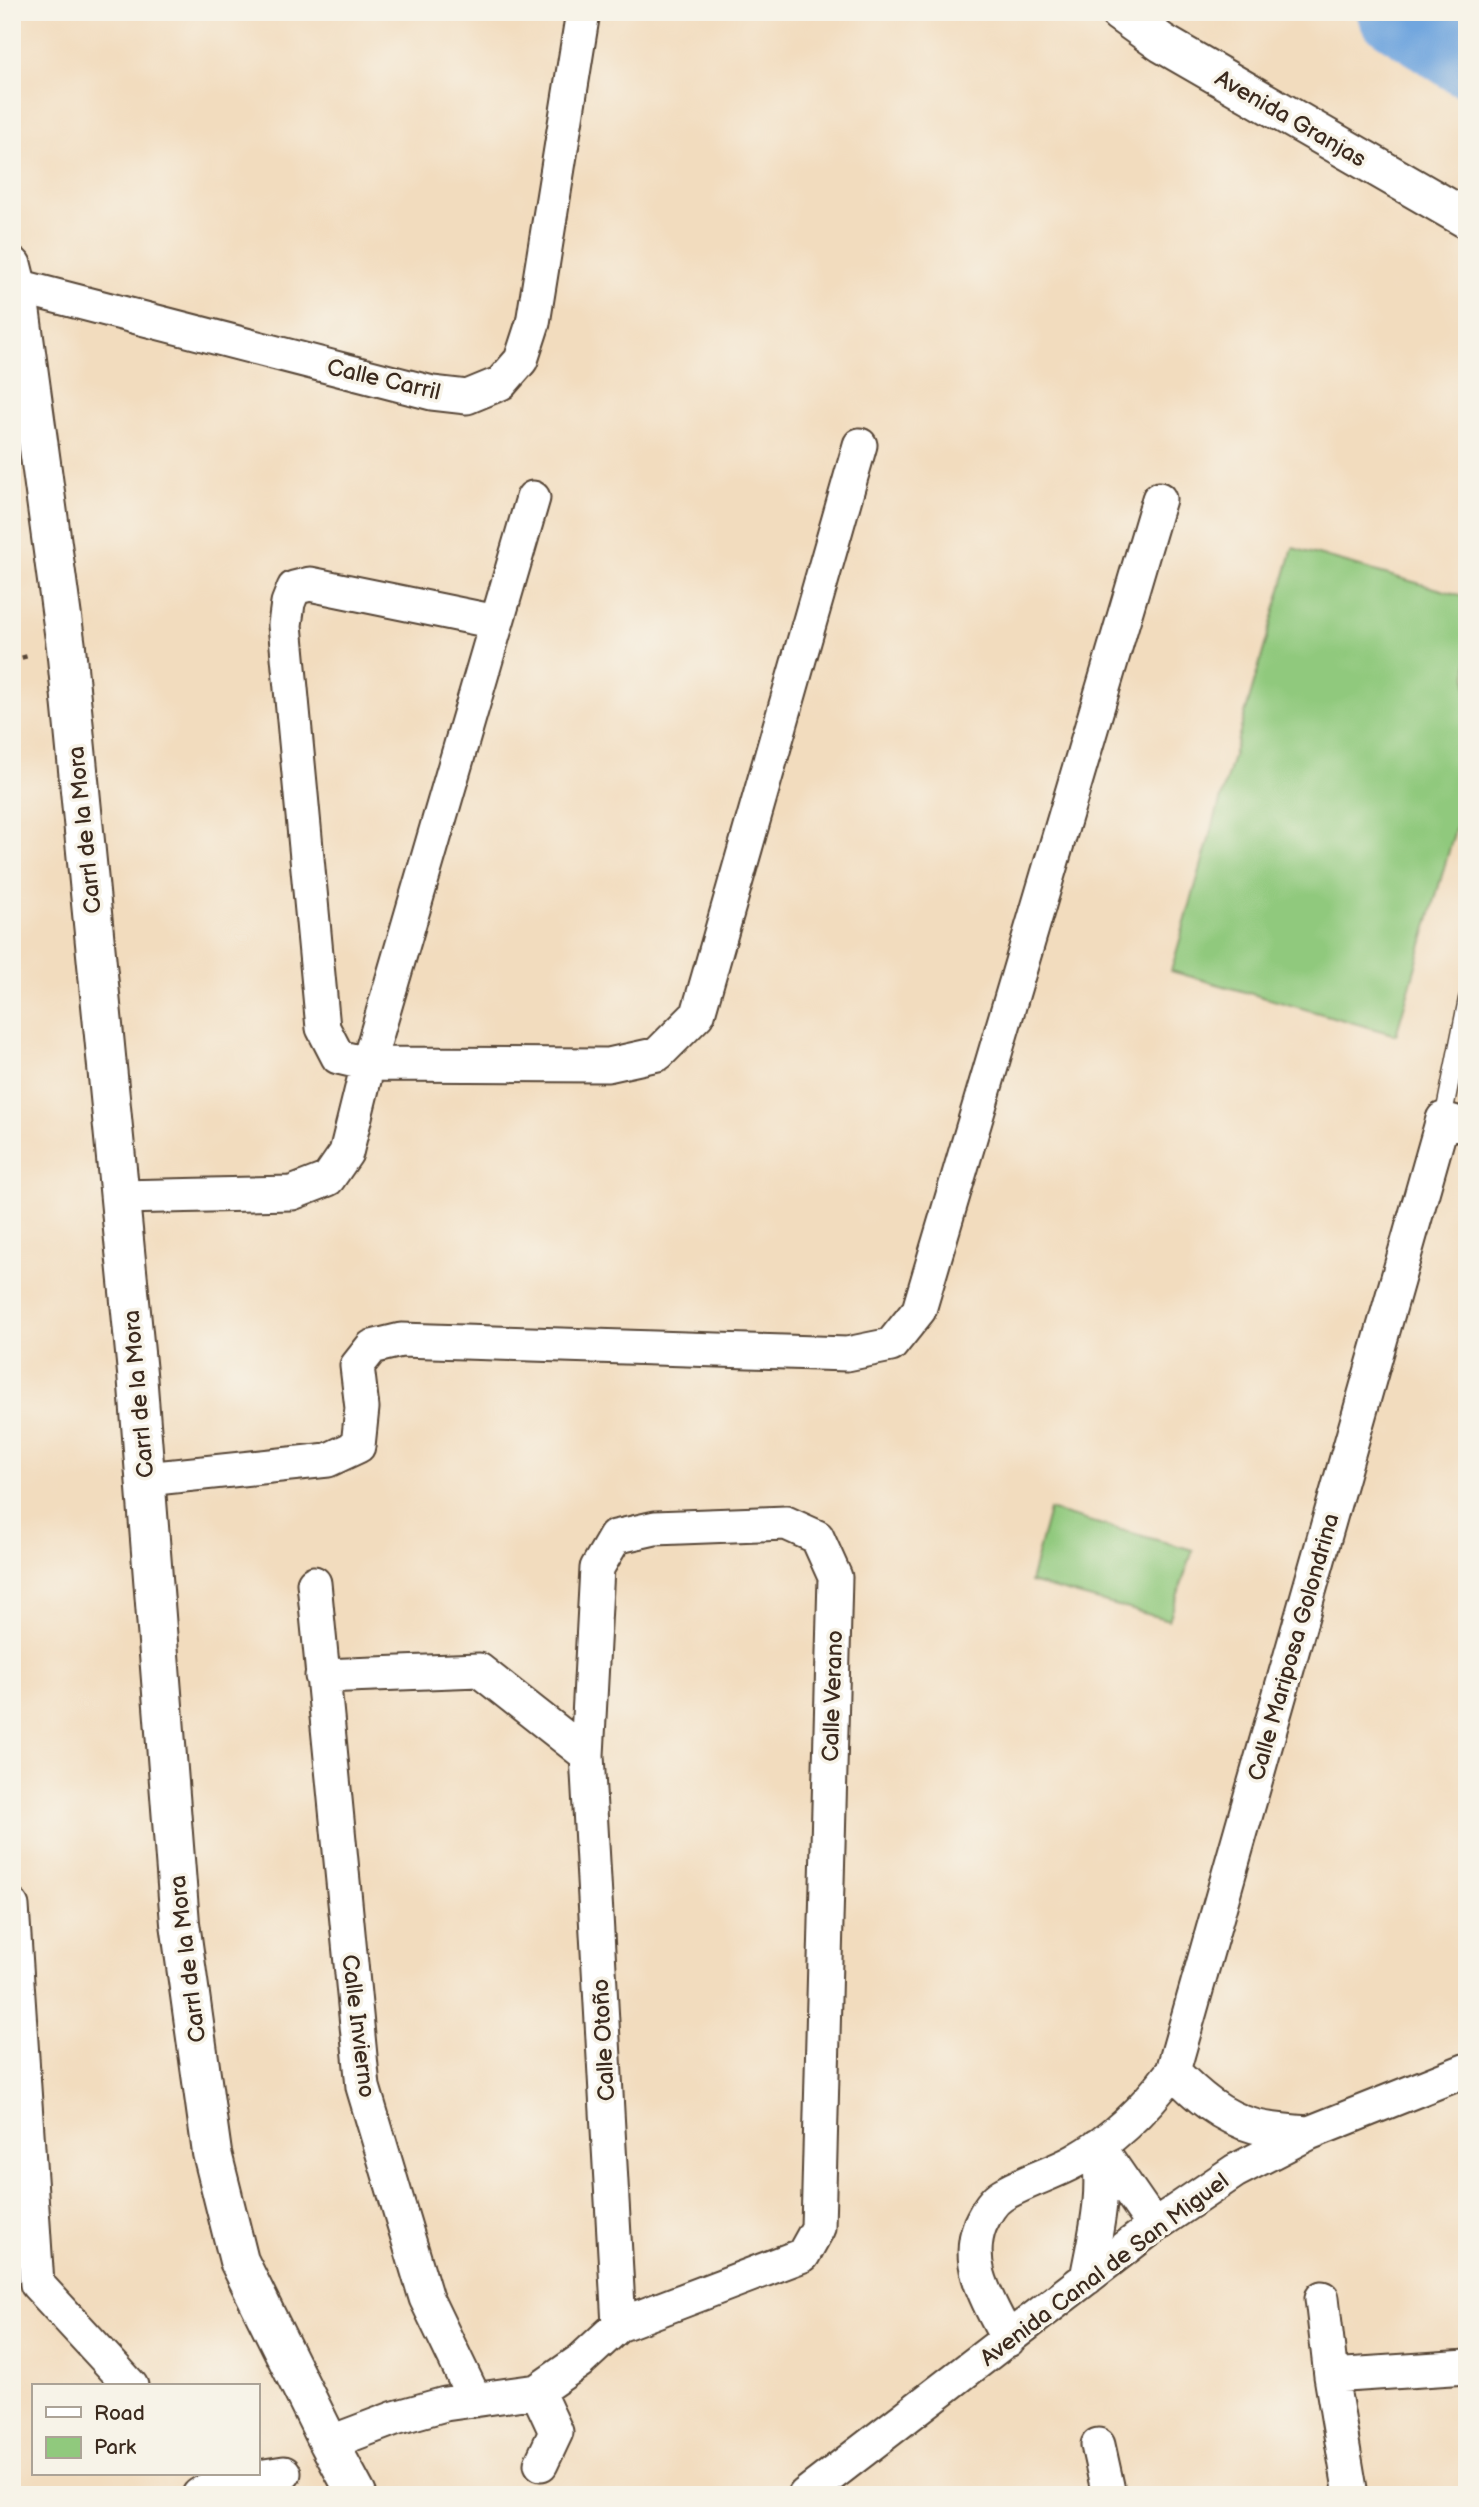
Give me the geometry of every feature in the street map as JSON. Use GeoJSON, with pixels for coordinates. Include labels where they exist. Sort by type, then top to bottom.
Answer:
{"type":"FeatureCollection","features":[{"type":"Feature","properties":{"kind":"street","name":"Calle Carril"},"geometry":{"type":"LineString","coordinates":[[14,279],[432,393],[467,397],[500,383],[521,360],[533,323],[583,12]]}},
{"type":"Feature","properties":{"kind":"street","name":"Avenida Granjas"},"geometry":{"type":"LineString","coordinates":[[1119,12],[1161,43],[1467,219]]}},
{"type":"Feature","properties":{"kind":"street","name":"Carrl de la Mora"},"geometry":{"type":"LineString","coordinates":[[14,279],[66,647],[146,1479],[180,1923],[212,2153],[239,2261],[328,2444],[357,2495]]}},
{"type":"Feature","properties":{"kind":"street"},"geometry":{"type":"LineString","coordinates":[[496,622],[310,584],[293,588],[285,625],[323,1027],[338,1057],[368,1064],[608,1065],[658,1054],[698,1014],[860,445]]}},
{"type":"Feature","properties":{"kind":"street"},"geometry":{"type":"LineString","coordinates":[[120,1197],[292,1193],[328,1179],[346,1153],[368,1064],[533,498]]}},
{"type":"Feature","properties":{"kind":"street"},"geometry":{"type":"LineString","coordinates":[[146,1479],[328,1460],[358,1446],[362,1408],[357,1366],[372,1347],[401,1340],[847,1354],[891,1345],[919,1310],[1159,499]]}},
{"type":"Feature","properties":{"kind":"street","name":"Calle Mariposa Golondrina"},"geometry":{"type":"LineString","coordinates":[[1008,2340],[975,2270],[975,2238],[984,2216],[1001,2195],[1074,2162],[1098,2146],[1138,2113],[1173,2071],[1455,1123]]}},
{"type":"Feature","properties":{"kind":"street","name":"Calle Verano"},"geometry":{"type":"LineString","coordinates":[[587,1755],[597,1568],[615,1538],[655,1528],[786,1523],[817,1537],[835,1577],[818,2228],[803,2255],[619,2325]]}},
{"type":"Feature","properties":{"kind":"street","name":"Calle Invierno"},"geometry":{"type":"LineString","coordinates":[[314,1583],[363,2087],[426,2298],[475,2400]]}},
{"type":"Feature","properties":{"kind":"street"},"geometry":{"type":"LineString","coordinates":[[322,1676],[479,1670],[587,1755]]}},
{"type":"Feature","properties":{"kind":"street","name":"Calle Otoño"},"geometry":{"type":"LineString","coordinates":[[587,1755],[619,2325]]}},
{"type":"Feature","properties":{"kind":"street"},"geometry":{"type":"LineString","coordinates":[[12,1906],[37,2284],[129,2384]]}},
{"type":"Feature","properties":{"kind":"street","name":"Avenida Canal de San Miguel"},"geometry":{"type":"LineString","coordinates":[[805,2495],[1154,2226],[1235,2171],[1309,2133],[1467,2070]]}},
{"type":"Feature","properties":{"kind":"street"},"geometry":{"type":"LineString","coordinates":[[1173,2071],[1196,2095],[1222,2113],[1255,2127],[1309,2133]]}},
{"type":"Feature","properties":{"kind":"street"},"geometry":{"type":"LineString","coordinates":[[1098,2146],[1154,2226]]}},
{"type":"Feature","properties":{"kind":"street"},"geometry":{"type":"LineString","coordinates":[[1087,2278],[1102,2196],[1103,2178],[1098,2146]]}},
{"type":"Feature","properties":{"kind":"street"},"geometry":{"type":"LineString","coordinates":[[1322,2298],[1331,2376],[1351,2495]]}},
{"type":"Feature","properties":{"kind":"street"},"geometry":{"type":"LineString","coordinates":[[328,2444],[432,2407],[537,2391],[580,2361],[619,2325]]}},
{"type":"Feature","properties":{"kind":"street"},"geometry":{"type":"LineString","coordinates":[[1331,2376],[1467,2367]]}},
{"type":"Feature","properties":{"kind":"street"},"geometry":{"type":"LineString","coordinates":[[537,2391],[556,2432],[541,2465]]}},
{"type":"Feature","properties":{"kind":"street"},"geometry":{"type":"LineString","coordinates":[[1098,2445],[1109,2495]]}},
{"type":"Feature","properties":{"kind":"street"},"geometry":{"type":"LineString","coordinates":[[210,2484],[284,2473]]}},
{"type":"Feature","properties":{"kind":"lane"},"geometry":{"type":"LineString","coordinates":[[1455,1123],[1467,999]]}},
{"type":"Feature","properties":{"kind":"green space"},"geometry":{"type":"Polygon","coordinates":[[[1293,548],[1467,597],[1467,788],[1396,1035],[1171,971],[1293,548]]]}},
{"type":"Feature","properties":{"kind":"green space"},"geometry":{"type":"Polygon","coordinates":[[[1049,1510],[1193,1550],[1169,1620],[1030,1582],[1049,1510]]]}},
{"type":"Feature","properties":{"kind":"waterway"},"geometry":{"type":"LineString","coordinates":[[1393,12],[1467,61]]}}]}
